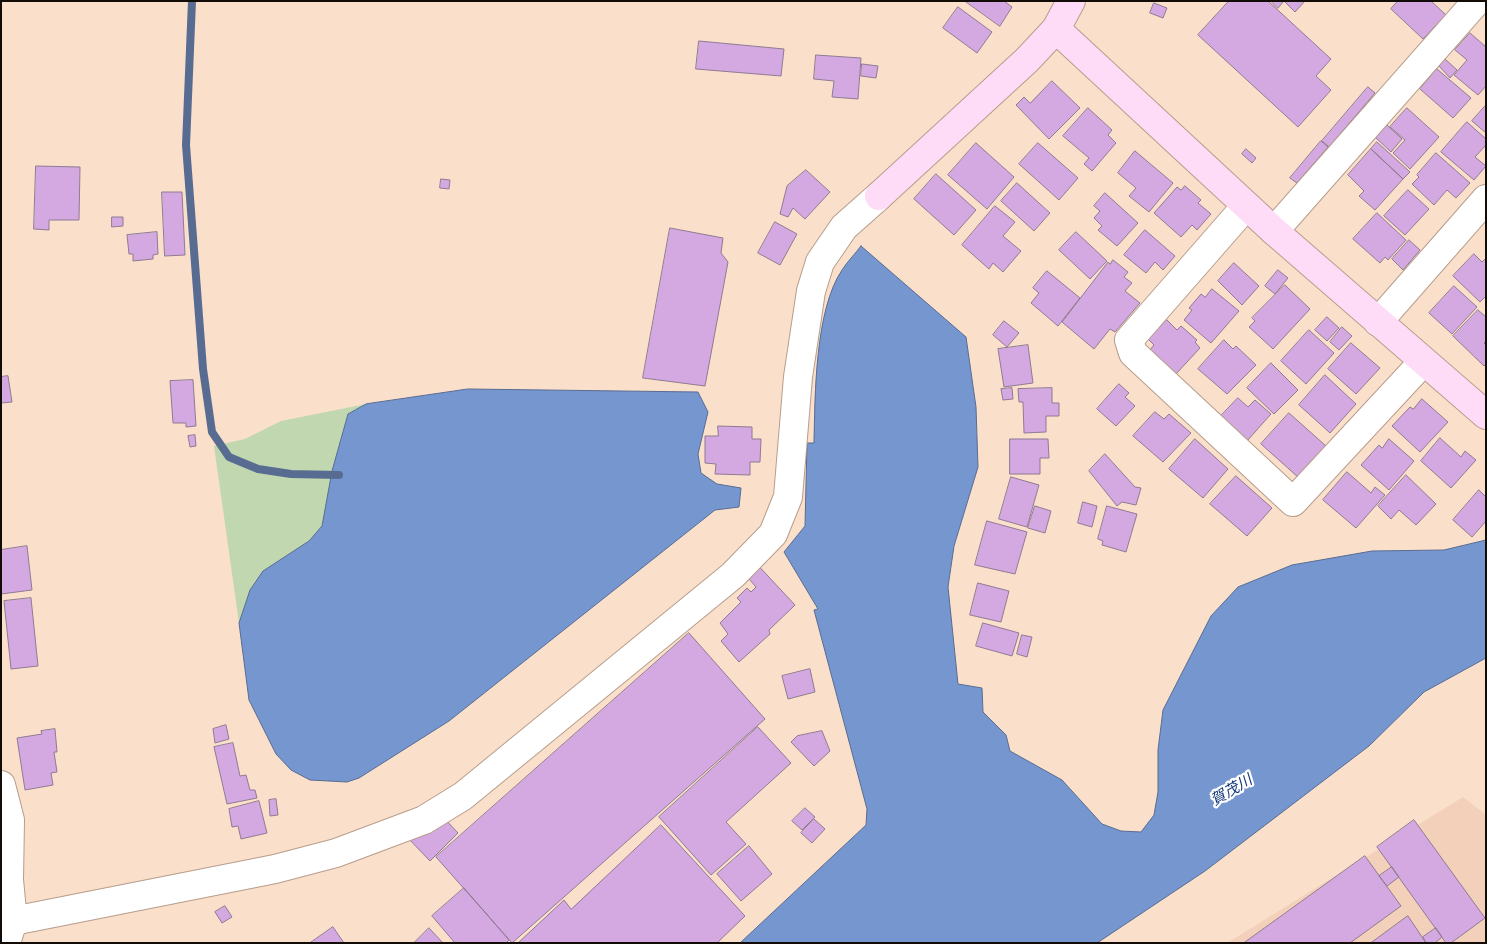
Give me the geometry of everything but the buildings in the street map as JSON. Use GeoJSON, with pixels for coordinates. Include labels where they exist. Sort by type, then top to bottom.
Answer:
{"type":"FeatureCollection","features":[{"type":"Feature","properties":{"kind":"street"},"geometry":{"type":"LineString","coordinates":[[1,785],[10,820],[9,932],[336,853],[424,820],[463,796],[719,587],[773,534],[785,504],[793,456],[798,376],[811,291],[820,262],[844,227],[1027,60],[1056,28],[1071,1]]}},
{"type":"Feature","properties":{"kind":"street"},"geometry":{"type":"LineString","coordinates":[[1274,231],[1474,2]]}},
{"type":"Feature","properties":{"kind":"street"},"geometry":{"type":"LineString","coordinates":[[1056,28],[1274,231],[1423,362],[1482,405]]}},
{"type":"Feature","properties":{"kind":"street"},"geometry":{"type":"LineString","coordinates":[[1378,322],[1486,199]]}},
{"type":"Feature","properties":{"kind":"street"},"geometry":{"type":"LineString","coordinates":[[1246,206],[1129,340],[1133,353],[1293,502],[1423,362]]}},
{"type":"Feature","properties":{"kind":"shaded area"},"geometry":{"type":"Polygon","coordinates":[[[1463,797],[1486,815],[1486,943],[1227,943],[1463,797]]]}},
{"type":"Feature","properties":{"kind":"green space"},"geometry":{"type":"Polygon","coordinates":[[[366,404],[348,415],[332,471],[322,526],[309,541],[263,571],[250,590],[239,623],[214,446],[245,439],[281,421],[366,404]]]}},
{"type":"Feature","properties":{"kind":"water","name":"賀茂川"},"geometry":{"type":"Polygon","coordinates":[[[861,246],[966,337],[976,407],[978,467],[954,546],[948,587],[958,684],[982,688],[983,712],[1006,735],[1010,751],[1062,780],[1102,824],[1121,831],[1141,832],[1154,815],[1158,792],[1158,750],[1163,710],[1211,616],[1238,587],[1292,565],[1372,551],[1444,550],[1486,540],[1486,658],[1424,692],[1369,746],[1205,871],[1097,943],[740,943],[866,825],[867,809],[814,610],[818,609],[784,552],[805,526],[807,443],[814,443],[818,354],[826,307],[833,287],[842,270],[861,246]]]}},
{"type":"Feature","properties":{"kind":"water"},"geometry":{"type":"Polygon","coordinates":[[[468,389],[698,392],[708,412],[698,454],[701,473],[717,484],[741,488],[739,507],[715,510],[449,721],[359,778],[347,782],[310,780],[291,770],[276,754],[249,700],[239,623],[250,590],[263,571],[309,541],[322,526],[332,471],[348,414],[366,404],[468,389]]]}},
{"type":"Feature","properties":{"kind":"waterway"},"geometry":{"type":"LineString","coordinates":[[192,1],[186,145],[203,369],[212,432],[229,457],[258,469],[291,474],[339,475]]}}]}
